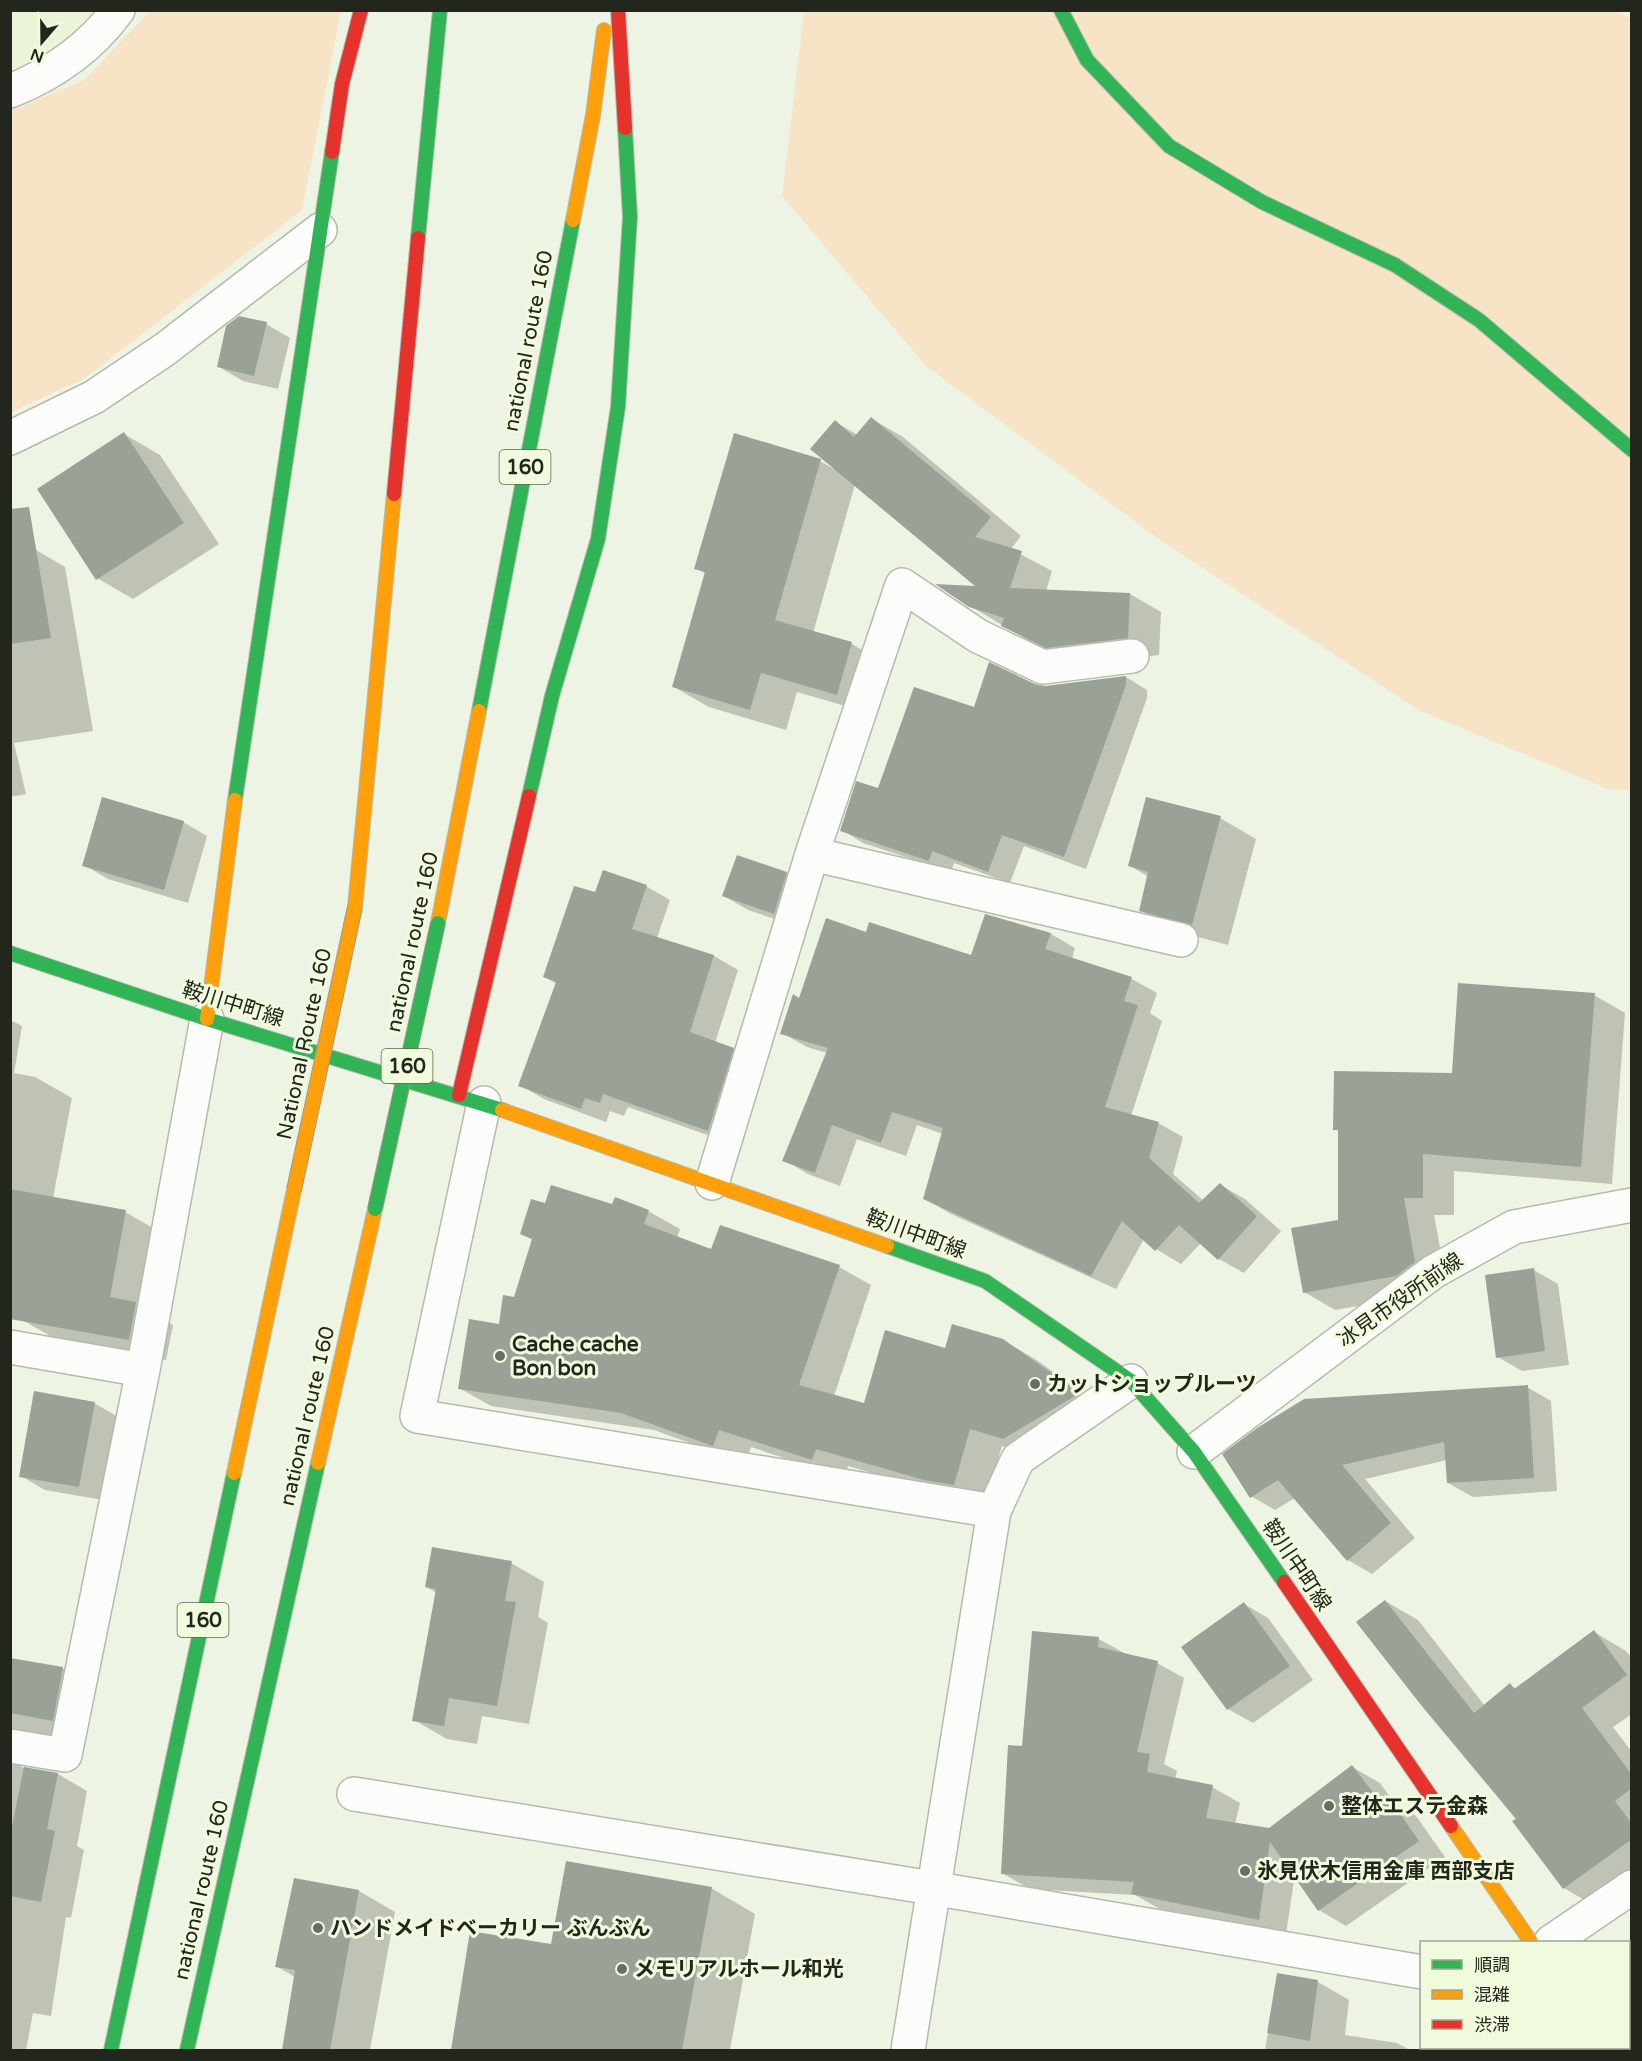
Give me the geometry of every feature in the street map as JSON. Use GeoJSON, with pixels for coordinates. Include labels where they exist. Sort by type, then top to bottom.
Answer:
{"type":"FeatureCollection","features":[{"type":"Feature","properties":{"kind":"main road"},"geometry":{"type":"LineString","coordinates":[[207,1019],[242,749],[342,84],[361,10]]}},
{"type":"Feature","properties":{"kind":"main road","name":"National Route 160"},"geometry":{"type":"LineString","coordinates":[[111,2050],[355,908],[440,10]]}},
{"type":"Feature","properties":{"kind":"main road","name":"national route 160"},"geometry":{"type":"LineString","coordinates":[[187,2050],[438,923],[593,115],[607,10]]}},
{"type":"Feature","properties":{"kind":"main road"},"geometry":{"type":"LineString","coordinates":[[471,1099],[552,696],[598,539],[618,407],[630,217],[618,10]]}},
{"type":"Feature","properties":{"kind":"main road"},"geometry":{"type":"LineString","coordinates":[[1061,10],[1087,60],[1169,146],[1262,202],[1395,265],[1479,320],[1632,450]]}},
{"type":"Feature","properties":{"kind":"main road","name":"鞍川中町線"},"geometry":{"type":"LineString","coordinates":[[10,953],[207,1019],[471,1099],[985,1281],[1131,1381],[1194,1452],[1530,1941]]}},
{"type":"Feature","properties":{"kind":"street"},"geometry":{"type":"LineString","coordinates":[[10,91],[44,78],[102,31],[118,10]]}},
{"type":"Feature","properties":{"kind":"street"},"geometry":{"type":"LineString","coordinates":[[10,438],[94,397],[173,343],[320,230]]}},
{"type":"Feature","properties":{"kind":"street"},"geometry":{"type":"LineString","coordinates":[[712,1183],[812,854],[902,585],[978,636],[1043,667],[1132,656]]}},
{"type":"Feature","properties":{"kind":"street"},"geometry":{"type":"LineString","coordinates":[[812,854],[1181,940]]}},
{"type":"Feature","properties":{"kind":"street"},"geometry":{"type":"LineString","coordinates":[[10,1746],[65,1755],[143,1370],[207,1019]]}},
{"type":"Feature","properties":{"kind":"street"},"geometry":{"type":"LineString","coordinates":[[471,1099],[417,1416],[994,1511]]}},
{"type":"Feature","properties":{"kind":"street","name":"冰見市役所前線"},"geometry":{"type":"LineString","coordinates":[[1194,1452],[1433,1272],[1514,1227],[1632,1205]]}},
{"type":"Feature","properties":{"kind":"street"},"geometry":{"type":"LineString","coordinates":[[10,1347],[143,1370]]}},
{"type":"Feature","properties":{"kind":"street"},"geometry":{"type":"LineString","coordinates":[[908,2050],[932,1888],[994,1511],[1018,1459],[1131,1381]]}},
{"type":"Feature","properties":{"kind":"street"},"geometry":{"type":"LineString","coordinates":[[354,1794],[932,1888],[1420,1972]]}},
{"type":"Feature","properties":{"kind":"street"},"geometry":{"type":"LineString","coordinates":[[1552,1941],[1632,1887]]}},
{"type":"Feature","properties":{"kind":"shaded area"},"geometry":{"type":"Polygon","coordinates":[[[1614,10],[1631,18],[1631,790],[1608,789],[1418,710],[1153,535],[926,366],[782,196],[804,11],[1614,10]]]}},
{"type":"Feature","properties":{"kind":"shaded area"},"geometry":{"type":"Polygon","coordinates":[[[11,11],[133,11],[60,92],[11,107],[11,11]]]}},
{"type":"Feature","properties":{"kind":"shaded area"},"geometry":{"type":"Polygon","coordinates":[[[150,11],[341,11],[302,210],[84,379],[11,412],[11,111],[84,80],[150,11]]]}},
{"type":"Feature","properties":{"kind":"building"},"geometry":{"type":"Polygon","coordinates":[[[239,316],[267,322],[254,376],[217,367],[226,326],[239,316]]]}},
{"type":"Feature","properties":{"kind":"building"},"geometry":{"type":"Polygon","coordinates":[[[871,417],[991,517],[975,537],[1022,551],[1010,588],[1130,593],[1128,638],[1046,648],[1001,626],[1004,618],[969,607],[935,584],[975,586],[810,449],[835,420],[854,437],[871,417]]]}},
{"type":"Feature","properties":{"kind":"building"},"geometry":{"type":"Polygon","coordinates":[[[124,432],[184,523],[96,580],[37,489],[124,432]]]}},
{"type":"Feature","properties":{"kind":"building"},"geometry":{"type":"Polygon","coordinates":[[[734,433],[821,459],[775,620],[852,642],[837,695],[761,673],[750,710],[672,687],[705,572],[694,569],[734,433]]]}},
{"type":"Feature","properties":{"kind":"building"},"geometry":{"type":"Polygon","coordinates":[[[29,507],[51,638],[10,644],[10,509],[29,507]]]}},
{"type":"Feature","properties":{"kind":"building"},"geometry":{"type":"Polygon","coordinates":[[[989,662],[1035,684],[1045,686],[1126,676],[1126,685],[1064,857],[1002,835],[988,872],[932,851],[929,861],[840,831],[856,781],[878,788],[914,687],[974,707],[989,662]]]}},
{"type":"Feature","properties":{"kind":"building"},"geometry":{"type":"Polygon","coordinates":[[[102,797],[184,821],[164,890],[82,866],[102,797]]]}},
{"type":"Feature","properties":{"kind":"building"},"geometry":{"type":"Polygon","coordinates":[[[1146,797],[1221,816],[1192,925],[1139,911],[1148,872],[1128,866],[1146,797]]]}},
{"type":"Feature","properties":{"kind":"building"},"geometry":{"type":"Polygon","coordinates":[[[737,855],[787,872],[774,914],[722,896],[737,855]]]}},
{"type":"Feature","properties":{"kind":"building"},"geometry":{"type":"Polygon","coordinates":[[[603,870],[647,885],[632,929],[714,955],[690,1032],[734,1048],[708,1131],[603,1094],[600,1103],[585,1098],[581,1109],[518,1086],[556,982],[543,977],[574,886],[595,892],[603,870]]]}},
{"type":"Feature","properties":{"kind":"building"},"geometry":{"type":"Polygon","coordinates":[[[985,914],[1051,933],[1045,949],[1132,977],[1124,1001],[1138,1005],[1105,1107],[1159,1122],[1149,1158],[1199,1203],[1220,1183],[1257,1216],[1218,1260],[1179,1225],[1155,1251],[1122,1221],[1091,1276],[923,1199],[943,1128],[892,1112],[881,1143],[832,1125],[815,1173],[782,1161],[828,1048],[780,1034],[793,994],[799,998],[826,918],[866,932],[869,922],[971,955],[985,914]]]}},
{"type":"Feature","properties":{"kind":"building"},"geometry":{"type":"Polygon","coordinates":[[[1458,983],[1595,993],[1581,1167],[1423,1154],[1423,1198],[1404,1198],[1415,1262],[1396,1276],[1303,1293],[1291,1228],[1338,1220],[1338,1130],[1333,1130],[1334,1071],[1452,1073],[1458,983]]]}},
{"type":"Feature","properties":{"kind":"building"},"geometry":{"type":"Polygon","coordinates":[[[551,1185],[612,1204],[615,1197],[649,1210],[644,1224],[711,1249],[720,1225],[840,1265],[799,1385],[864,1403],[885,1330],[945,1348],[952,1324],[1003,1339],[1080,1393],[1003,1439],[970,1429],[954,1485],[924,1480],[816,1449],[812,1460],[719,1430],[713,1446],[621,1413],[458,1389],[469,1319],[499,1324],[503,1295],[514,1297],[532,1239],[520,1234],[531,1199],[545,1203],[551,1185]]]}},
{"type":"Feature","properties":{"kind":"building"},"geometry":{"type":"Polygon","coordinates":[[[10,1189],[126,1210],[110,1297],[136,1302],[129,1340],[10,1319],[10,1189]]]}},
{"type":"Feature","properties":{"kind":"building"},"geometry":{"type":"Polygon","coordinates":[[[1534,1268],[1545,1351],[1496,1358],[1485,1275],[1534,1268]]]}},
{"type":"Feature","properties":{"kind":"building"},"geometry":{"type":"Polygon","coordinates":[[[1528,1385],[1534,1478],[1447,1483],[1444,1442],[1342,1465],[1391,1523],[1347,1561],[1278,1480],[1250,1498],[1222,1454],[1257,1428],[1304,1399],[1528,1385]]]}},
{"type":"Feature","properties":{"kind":"building"},"geometry":{"type":"Polygon","coordinates":[[[34,1391],[95,1402],[79,1487],[19,1477],[34,1391]]]}},
{"type":"Feature","properties":{"kind":"building"},"geometry":{"type":"Polygon","coordinates":[[[432,1547],[512,1561],[505,1601],[516,1602],[497,1706],[449,1698],[444,1726],[412,1721],[436,1589],[425,1587],[432,1547]]]}},
{"type":"Feature","properties":{"kind":"building"},"geometry":{"type":"Polygon","coordinates":[[[1385,1600],[1474,1713],[1510,1683],[1514,1689],[1594,1630],[1627,1675],[1582,1708],[1632,1775],[1632,1788],[1615,1801],[1632,1824],[1632,1839],[1563,1889],[1512,1821],[1516,1819],[1421,1705],[1356,1622],[1385,1600]]]}},
{"type":"Feature","properties":{"kind":"building"},"geometry":{"type":"Polygon","coordinates":[[[1244,1602],[1290,1666],[1227,1710],[1181,1647],[1244,1602]]]}},
{"type":"Feature","properties":{"kind":"building"},"geometry":{"type":"Polygon","coordinates":[[[1032,1631],[1099,1637],[1098,1647],[1158,1661],[1137,1752],[1150,1754],[1147,1772],[1213,1785],[1206,1818],[1269,1828],[1352,1765],[1381,1803],[1389,1798],[1419,1841],[1318,1911],[1270,1842],[1259,1920],[1131,1894],[1134,1882],[1001,1874],[1008,1745],[1022,1746],[1032,1631]]]}},
{"type":"Feature","properties":{"kind":"building"},"geometry":{"type":"Polygon","coordinates":[[[10,1658],[63,1667],[53,1721],[10,1713],[10,1658]]]}},
{"type":"Feature","properties":{"kind":"building"},"geometry":{"type":"Polygon","coordinates":[[[24,1767],[58,1773],[47,1829],[55,1831],[41,1902],[10,1896],[10,1837],[24,1767]]]}},
{"type":"Feature","properties":{"kind":"building","name":"メモリアルホール和光"},"geometry":{"type":"Polygon","coordinates":[[[566,1861],[712,1887],[682,2050],[451,2050],[470,1931],[551,1944],[566,1861]]]}},
{"type":"Feature","properties":{"kind":"building","name":"ハンドメイドベーカリー ぶんぶん"},"geometry":{"type":"Polygon","coordinates":[[[294,1878],[359,1890],[330,2050],[282,2050],[295,1970],[275,1967],[294,1878]]]}},
{"type":"Feature","properties":{"kind":"building"},"geometry":{"type":"Polygon","coordinates":[[[1277,1973],[1318,1980],[1310,2041],[1267,2033],[1277,1973]]]}},
{"type":"Feature","properties":{"kind":"traffic: fast"},"geometry":{"type":"LineString","coordinates":[[418,238],[440,10]]}},
{"type":"Feature","properties":{"kind":"traffic: fast"},"geometry":{"type":"LineString","coordinates":[[1061,10],[1087,60],[1169,146],[1262,202],[1395,265],[1479,320],[1632,450]]}},
{"type":"Feature","properties":{"kind":"traffic: fast"},"geometry":{"type":"LineString","coordinates":[[529,796],[552,696],[598,539],[618,407],[630,217],[625,128]]}},
{"type":"Feature","properties":{"kind":"traffic: fast"},"geometry":{"type":"LineString","coordinates":[[235,800],[332,152]]}},
{"type":"Feature","properties":{"kind":"traffic: fast"},"geometry":{"type":"LineString","coordinates":[[479,711],[573,220]]}},
{"type":"Feature","properties":{"kind":"traffic: fast"},"geometry":{"type":"LineString","coordinates":[[375,1209],[438,923]]}},
{"type":"Feature","properties":{"kind":"traffic: fast"},"geometry":{"type":"LineString","coordinates":[[10,953],[207,1019],[502,1110]]}},
{"type":"Feature","properties":{"kind":"traffic: fast"},"geometry":{"type":"LineString","coordinates":[[887,1246],[985,1281],[1131,1381],[1194,1452],[1284,1582]]}},
{"type":"Feature","properties":{"kind":"traffic: fast"},"geometry":{"type":"LineString","coordinates":[[187,2050],[318,1463]]}},
{"type":"Feature","properties":{"kind":"traffic: fast"},"geometry":{"type":"LineString","coordinates":[[111,2050],[234,1473]]}},
{"type":"Feature","properties":{"kind":"traffic: slow"},"geometry":{"type":"LineString","coordinates":[[573,220],[593,115],[604,30]]}},
{"type":"Feature","properties":{"kind":"traffic: slow"},"geometry":{"type":"LineString","coordinates":[[355,907],[394,494]]}},
{"type":"Feature","properties":{"kind":"traffic: slow"},"geometry":{"type":"LineString","coordinates":[[438,923],[479,711]]}},
{"type":"Feature","properties":{"kind":"traffic: slow"},"geometry":{"type":"LineString","coordinates":[[207,1019],[235,800]]}},
{"type":"Feature","properties":{"kind":"traffic: slow"},"geometry":{"type":"LineString","coordinates":[[294,1190],[355,907]]}},
{"type":"Feature","properties":{"kind":"traffic: slow"},"geometry":{"type":"LineString","coordinates":[[502,1110],[887,1246]]}},
{"type":"Feature","properties":{"kind":"traffic: slow"},"geometry":{"type":"LineString","coordinates":[[234,1473],[294,1190]]}},
{"type":"Feature","properties":{"kind":"traffic: slow"},"geometry":{"type":"LineString","coordinates":[[318,1463],[375,1209]]}},
{"type":"Feature","properties":{"kind":"traffic: slow"},"geometry":{"type":"LineString","coordinates":[[1451,1826],[1530,1941]]}},
{"type":"Feature","properties":{"kind":"traffic: jam"},"geometry":{"type":"LineString","coordinates":[[332,152],[342,84],[361,10]]}},
{"type":"Feature","properties":{"kind":"traffic: jam"},"geometry":{"type":"LineString","coordinates":[[618,10],[625,128]]}},
{"type":"Feature","properties":{"kind":"traffic: jam"},"geometry":{"type":"LineString","coordinates":[[394,494],[418,238]]}},
{"type":"Feature","properties":{"kind":"traffic: jam"},"geometry":{"type":"LineString","coordinates":[[459,1095],[529,796]]}},
{"type":"Feature","properties":{"kind":"traffic: jam"},"geometry":{"type":"LineString","coordinates":[[1284,1582],[1451,1826]]}},
{"type":"Feature","properties":{"kind":"place","name":"Cache cache Bon bon"},"geometry":{"type":"Point","coordinates":[500,1356]}},
{"type":"Feature","properties":{"kind":"place","name":"カットショップルーツ"},"geometry":{"type":"Point","coordinates":[1035,1384]}},
{"type":"Feature","properties":{"kind":"place","name":"整体エステ金森"},"geometry":{"type":"Point","coordinates":[1329,1806]}},
{"type":"Feature","properties":{"kind":"place","name":"氷見伏木信用金庫 西部支店"},"geometry":{"type":"Point","coordinates":[1245,1871]}},
{"type":"Feature","properties":{"kind":"place","name":"ハンドメイドベーカリー ぶんぶん"},"geometry":{"type":"Point","coordinates":[318,1928]}},
{"type":"Feature","properties":{"kind":"place","name":"メモリアルホール和光"},"geometry":{"type":"Point","coordinates":[622,1969]}}]}
